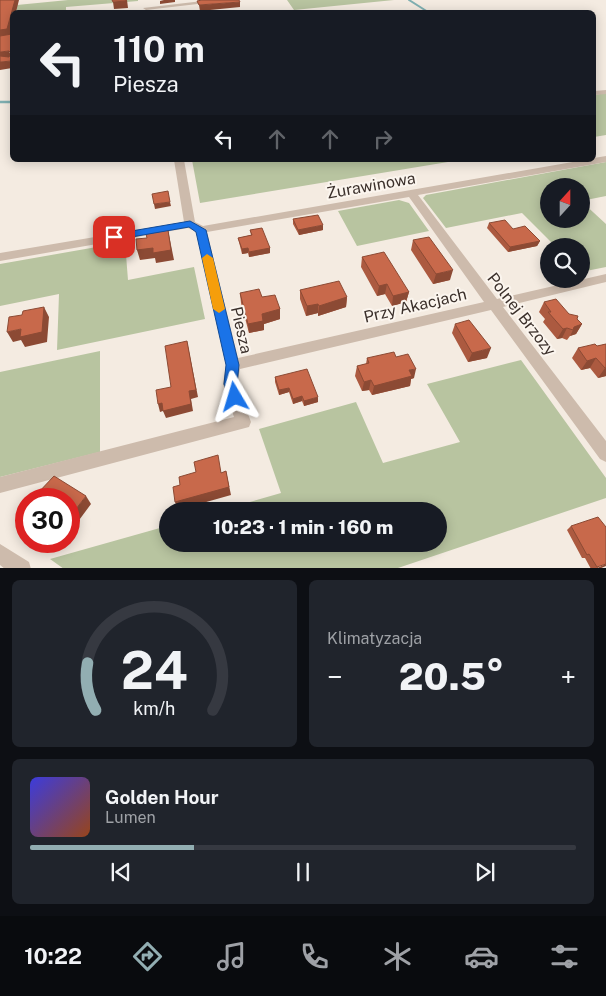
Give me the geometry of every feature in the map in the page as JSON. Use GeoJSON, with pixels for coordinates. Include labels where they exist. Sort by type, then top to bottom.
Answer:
{"type":"FeatureCollection","features":[{"type":"Feature","properties":{"kind":"street"},"geometry":{"type":"LineString","coordinates":[[144,0],[147,10],[229,0]]}},
{"type":"Feature","properties":{"kind":"street","name":"Piesza"},"geometry":{"type":"LineString","coordinates":[[0,485],[243,422],[230,384],[233,365],[180,162]]}},
{"type":"Feature","properties":{"kind":"street","name":"Żurawinowa"},"geometry":{"type":"LineString","coordinates":[[196,227],[412,194],[589,162]]}},
{"type":"Feature","properties":{"kind":"street","name":"Polnej Brzozy"},"geometry":{"type":"LineString","coordinates":[[412,194],[492,305],[518,336],[606,454]]}},
{"type":"Feature","properties":{"kind":"street"},"geometry":{"type":"LineString","coordinates":[[0,256],[196,227]]}},
{"type":"Feature","properties":{"kind":"street","name":"Przy Akacjach"},"geometry":{"type":"LineString","coordinates":[[233,365],[606,278]]}},
{"type":"Feature","properties":{"kind":"street"},"geometry":{"type":"LineString","coordinates":[[0,553],[22,568]]}},
{"type":"Feature","properties":{"kind":"green space"},"geometry":{"type":"Polygon","coordinates":[[[68,0],[138,0],[66,7],[66,10],[16,10],[17,5],[68,0]]]}},
{"type":"Feature","properties":{"kind":"green space"},"geometry":{"type":"Polygon","coordinates":[[[287,0],[394,0],[294,10],[287,0]]]}},
{"type":"Feature","properties":{"kind":"green space"},"geometry":{"type":"Polygon","coordinates":[[[606,93],[606,135],[596,137],[596,95],[606,93]]]}},
{"type":"Feature","properties":{"kind":"green space"},"geometry":{"type":"Polygon","coordinates":[[[192,162],[448,162],[200,203],[192,162]]]}},
{"type":"Feature","properties":{"kind":"green space"},"geometry":{"type":"Polygon","coordinates":[[[606,162],[606,196],[590,199],[590,178],[540,178],[540,228],[590,228],[590,209],[606,224],[606,267],[590,270],[590,238],[547,238],[522,213],[446,228],[423,198],[426,195],[606,162]]]}},
{"type":"Feature","properties":{"kind":"green space"},"geometry":{"type":"Polygon","coordinates":[[[399,200],[409,203],[429,231],[357,246],[338,211],[399,200]]]}},
{"type":"Feature","properties":{"kind":"green space"},"geometry":{"type":"Polygon","coordinates":[[[125,242],[128,280],[194,267],[205,319],[57,350],[59,294],[0,306],[0,264],[125,242]]]}},
{"type":"Feature","properties":{"kind":"green space"},"geometry":{"type":"Polygon","coordinates":[[[100,351],[100,452],[0,477],[0,372],[100,351]]]}},
{"type":"Feature","properties":{"kind":"green space"},"geometry":{"type":"Polygon","coordinates":[[[521,360],[606,478],[606,498],[447,552],[447,502],[250,502],[281,493],[259,429],[356,402],[383,463],[460,442],[427,384],[521,360]]]}},
{"type":"Feature","properties":{"kind":"green space"},"geometry":{"type":"Polygon","coordinates":[[[159,528],[159,552],[446,552],[398,568],[63,568],[50,559],[71,553],[80,553],[80,551],[159,528]]]}},
{"type":"Feature","properties":{"kind":"building"},"geometry":{"type":"Polygon","coordinates":[[[0,0],[15,0],[12,10],[10,10],[7,29],[0,30],[0,0]]]}},
{"type":"Feature","properties":{"kind":"building"},"geometry":{"type":"Polygon","coordinates":[[[112,0],[126,0],[126,1],[113,2],[112,0]]]}},
{"type":"Feature","properties":{"kind":"building"},"geometry":{"type":"Polygon","coordinates":[[[239,0],[240,2],[199,5],[197,1],[239,0]]]}},
{"type":"Feature","properties":{"kind":"building"},"geometry":{"type":"Polygon","coordinates":[[[10,34],[10,52],[0,52],[0,36],[10,34]]]}},
{"type":"Feature","properties":{"kind":"building"},"geometry":{"type":"Polygon","coordinates":[[[10,55],[10,61],[0,62],[0,56],[9,57],[10,55]]]}},
{"type":"Feature","properties":{"kind":"building"},"geometry":{"type":"Polygon","coordinates":[[[168,191],[170,202],[154,204],[152,194],[168,191]]]}},
{"type":"Feature","properties":{"kind":"building"},"geometry":{"type":"Polygon","coordinates":[[[318,215],[323,225],[298,230],[293,219],[318,215]]]}},
{"type":"Feature","properties":{"kind":"building"},"geometry":{"type":"Polygon","coordinates":[[[505,220],[513,229],[525,226],[540,241],[510,247],[489,223],[505,220]]]}},
{"type":"Feature","properties":{"kind":"building"},"geometry":{"type":"Polygon","coordinates":[[[262,228],[270,248],[249,252],[248,248],[242,249],[238,238],[252,235],[250,230],[262,228]]]}},
{"type":"Feature","properties":{"kind":"building"},"geometry":{"type":"Polygon","coordinates":[[[168,230],[171,250],[153,253],[153,248],[137,250],[136,239],[147,238],[146,234],[168,230]]]}},
{"type":"Feature","properties":{"kind":"building"},"geometry":{"type":"Polygon","coordinates":[[[429,237],[453,270],[436,274],[413,240],[429,237]]]}},
{"type":"Feature","properties":{"kind":"building"},"geometry":{"type":"Polygon","coordinates":[[[384,252],[409,292],[393,296],[387,284],[379,286],[362,257],[384,252]]]}},
{"type":"Feature","properties":{"kind":"building"},"geometry":{"type":"Polygon","coordinates":[[[339,281],[347,297],[319,306],[318,304],[307,306],[300,290],[339,281]]]}},
{"type":"Feature","properties":{"kind":"building"},"geometry":{"type":"Polygon","coordinates":[[[259,289],[262,297],[275,295],[280,309],[262,314],[263,321],[248,324],[240,293],[259,289]]]}},
{"type":"Feature","properties":{"kind":"building"},"geometry":{"type":"Polygon","coordinates":[[[556,299],[569,314],[578,316],[577,319],[582,324],[574,327],[573,330],[563,329],[548,312],[551,312],[544,302],[556,299]]]}},
{"type":"Feature","properties":{"kind":"building"},"geometry":{"type":"Polygon","coordinates":[[[44,307],[42,332],[20,337],[21,329],[7,332],[9,317],[22,315],[23,311],[44,307]]]}},
{"type":"Feature","properties":{"kind":"building"},"geometry":{"type":"Polygon","coordinates":[[[469,320],[491,348],[472,353],[455,324],[469,320]]]}},
{"type":"Feature","properties":{"kind":"building"},"geometry":{"type":"Polygon","coordinates":[[[187,341],[196,390],[189,391],[191,404],[163,411],[162,403],[158,404],[156,390],[171,387],[165,346],[187,341]]]}},
{"type":"Feature","properties":{"kind":"building"},"geometry":{"type":"Polygon","coordinates":[[[595,344],[597,346],[606,344],[606,368],[596,358],[587,361],[578,348],[595,344]]]}},
{"type":"Feature","properties":{"kind":"building"},"geometry":{"type":"Polygon","coordinates":[[[394,352],[396,357],[408,354],[416,369],[409,370],[412,376],[374,386],[371,380],[364,382],[357,366],[369,363],[367,358],[394,352]]]}},
{"type":"Feature","properties":{"kind":"building"},"geometry":{"type":"Polygon","coordinates":[[[307,369],[318,397],[304,401],[302,396],[293,399],[289,388],[279,390],[275,377],[307,369]]]}},
{"type":"Feature","properties":{"kind":"building"},"geometry":{"type":"Polygon","coordinates":[[[218,455],[221,473],[226,471],[229,487],[175,502],[173,487],[180,485],[179,477],[196,472],[194,462],[218,455]]]}},
{"type":"Feature","properties":{"kind":"building"},"geometry":{"type":"Polygon","coordinates":[[[54,476],[73,488],[43,488],[54,476]]]}},
{"type":"Feature","properties":{"kind":"building"},"geometry":{"type":"Polygon","coordinates":[[[80,492],[86,496],[80,504],[80,492]]]}},
{"type":"Feature","properties":{"kind":"building"},"geometry":{"type":"Polygon","coordinates":[[[598,517],[606,527],[606,564],[597,567],[589,554],[587,555],[571,526],[598,517]]]}},
{"type":"Feature","properties":{"kind":"waterway"},"geometry":{"type":"LineString","coordinates":[[409,0],[425,10]]}},
{"type":"Feature","properties":{"kind":"waterway"},"geometry":{"type":"LineString","coordinates":[[0,102],[10,102]]}},
{"type":"Feature","properties":{"kind":"slow traffic"},"geometry":{"type":"LineString","coordinates":[[207,258],[219,309]]}},
{"type":"Feature","properties":{"kind":"route"},"geometry":{"type":"LineString","coordinates":[[114,237],[190,224],[201,230],[233,365],[230,384],[235,397]]}}]}
